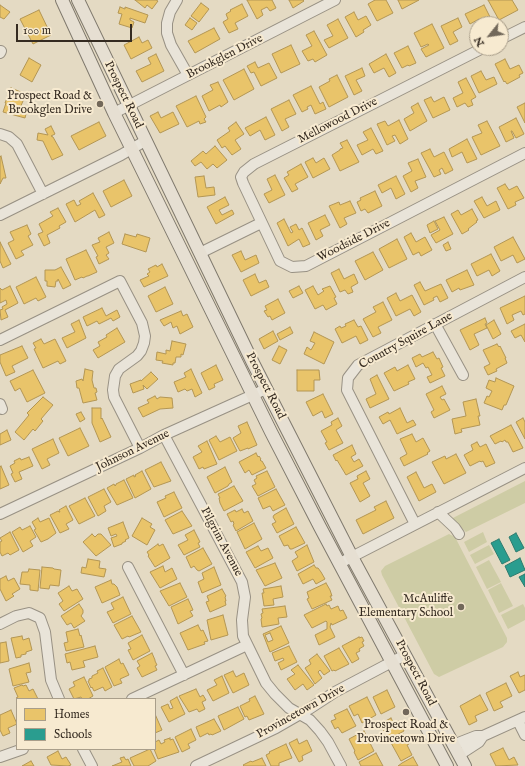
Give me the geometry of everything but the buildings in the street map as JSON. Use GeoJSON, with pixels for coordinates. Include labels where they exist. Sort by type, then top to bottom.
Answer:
{"type":"FeatureCollection","features":[{"type":"Feature","properties":{"kind":"main road","name":"Prospect Road"},"geometry":{"type":"LineString","coordinates":[[62,0],[114,113],[295,479],[447,766]]}},
{"type":"Feature","properties":{"kind":"main road","name":"Prospect Road"},"geometry":{"type":"LineString","coordinates":[[78,0],[266,389],[352,557],[465,766]]}},
{"type":"Feature","properties":{"kind":"street"},"geometry":{"type":"LineString","coordinates":[[177,0],[170,12],[167,23],[167,33],[171,44],[188,75]]}},
{"type":"Feature","properties":{"kind":"street","name":"Brookglen Drive"},"geometry":{"type":"LineString","coordinates":[[114,113],[335,0]]}},
{"type":"Feature","properties":{"kind":"street"},"geometry":{"type":"LineString","coordinates":[[509,35],[525,27]]}},
{"type":"Feature","properties":{"kind":"street","name":"Mellowood Drive"},"geometry":{"type":"LineString","coordinates":[[261,223],[242,183],[241,177],[249,167],[469,55]]}},
{"type":"Feature","properties":{"kind":"street"},"geometry":{"type":"LineString","coordinates":[[0,134],[9,137],[17,144],[43,194]]}},
{"type":"Feature","properties":{"kind":"street"},"geometry":{"type":"LineString","coordinates":[[0,215],[145,141]]}},
{"type":"Feature","properties":{"kind":"street","name":"Woodside Drive"},"geometry":{"type":"LineString","coordinates":[[261,223],[280,261],[292,267],[306,266],[525,153]]}},
{"type":"Feature","properties":{"kind":"street"},"geometry":{"type":"LineString","coordinates":[[200,253],[261,223]]}},
{"type":"Feature","properties":{"kind":"street","name":"Country Squire Lane"},"geometry":{"type":"LineString","coordinates":[[415,524],[347,390],[348,378],[358,365],[525,277]]}},
{"type":"Feature","properties":{"kind":"street"},"geometry":{"type":"LineString","coordinates":[[0,340],[120,281],[142,323],[145,336],[141,351],[132,360],[119,369],[115,376],[113,390],[114,396],[140,448]]}},
{"type":"Feature","properties":{"kind":"street"},"geometry":{"type":"LineString","coordinates":[[435,324],[463,375]]}},
{"type":"Feature","properties":{"kind":"street","name":"Johnson Avenue"},"geometry":{"type":"LineString","coordinates":[[0,514],[140,448],[164,435],[266,389]]}},
{"type":"Feature","properties":{"kind":"street","name":"Pilgrim Avenue"},"geometry":{"type":"LineString","coordinates":[[164,435],[242,582],[245,597],[242,620],[243,636],[266,683],[289,708],[311,722],[320,731],[328,742],[341,766]]}},
{"type":"Feature","properties":{"kind":"street"},"geometry":{"type":"LineString","coordinates":[[340,563],[525,468]]}},
{"type":"Feature","properties":{"kind":"street"},"geometry":{"type":"LineString","coordinates":[[438,512],[455,528],[459,534]]}},
{"type":"Feature","properties":{"kind":"street"},"geometry":{"type":"LineString","coordinates":[[128,567],[184,675]]}},
{"type":"Feature","properties":{"kind":"street"},"geometry":{"type":"LineString","coordinates":[[0,624],[16,616],[29,613],[40,618],[44,632],[51,680],[59,698]]}},
{"type":"Feature","properties":{"kind":"street"},"geometry":{"type":"LineString","coordinates":[[134,698],[247,645]]}},
{"type":"Feature","properties":{"kind":"street","name":"Provincetown Drive"},"geometry":{"type":"LineString","coordinates":[[196,766],[276,728],[335,692],[405,655]]}},
{"type":"Feature","properties":{"kind":"street"},"geometry":{"type":"LineString","coordinates":[[456,750],[479,742],[483,736],[522,719],[525,735]]}},
{"type":"Feature","properties":{"kind":"street"},"geometry":{"type":"LineString","coordinates":[[0,757],[20,750]]}},
{"type":"Feature","properties":{"kind":"street"},"geometry":{"type":"LineString","coordinates":[[84,750],[92,766]]}},
{"type":"Feature","properties":{"kind":"shaded area"},"geometry":{"type":"Polygon","coordinates":[[[525,481],[525,503],[466,532],[451,519],[525,481]]]}},
{"type":"Feature","properties":{"kind":"shaded area"},"geometry":{"type":"Polygon","coordinates":[[[483,532],[487,542],[469,552],[464,542],[483,532]]]}},
{"type":"Feature","properties":{"kind":"shaded area"},"geometry":{"type":"Polygon","coordinates":[[[449,534],[455,537],[507,638],[507,642],[503,647],[439,677],[434,674],[381,571],[385,566],[449,534]]]}},
{"type":"Feature","properties":{"kind":"shaded area"},"geometry":{"type":"Polygon","coordinates":[[[489,545],[494,554],[475,564],[470,555],[489,545]]]}},
{"type":"Feature","properties":{"kind":"shaded area"},"geometry":{"type":"Polygon","coordinates":[[[489,560],[501,582],[487,589],[476,567],[489,560]]]}},
{"type":"Feature","properties":{"kind":"shaded area"},"geometry":{"type":"Polygon","coordinates":[[[501,583],[513,606],[499,613],[488,590],[501,583]]]}},
{"type":"Feature","properties":{"kind":"shaded area"},"geometry":{"type":"Polygon","coordinates":[[[523,604],[525,608],[525,620],[508,629],[501,615],[523,604]]]}},
{"type":"Feature","properties":{"kind":"place","name":"Prospect Road & Brookglen Drive"},"geometry":{"type":"Point","coordinates":[100,104]}},
{"type":"Feature","properties":{"kind":"place","name":"McAuliffe Elementary School"},"geometry":{"type":"Point","coordinates":[461,607]}},
{"type":"Feature","properties":{"kind":"place","name":"Prospect Road & Provincetown Drive"},"geometry":{"type":"Point","coordinates":[406,712]}}]}
